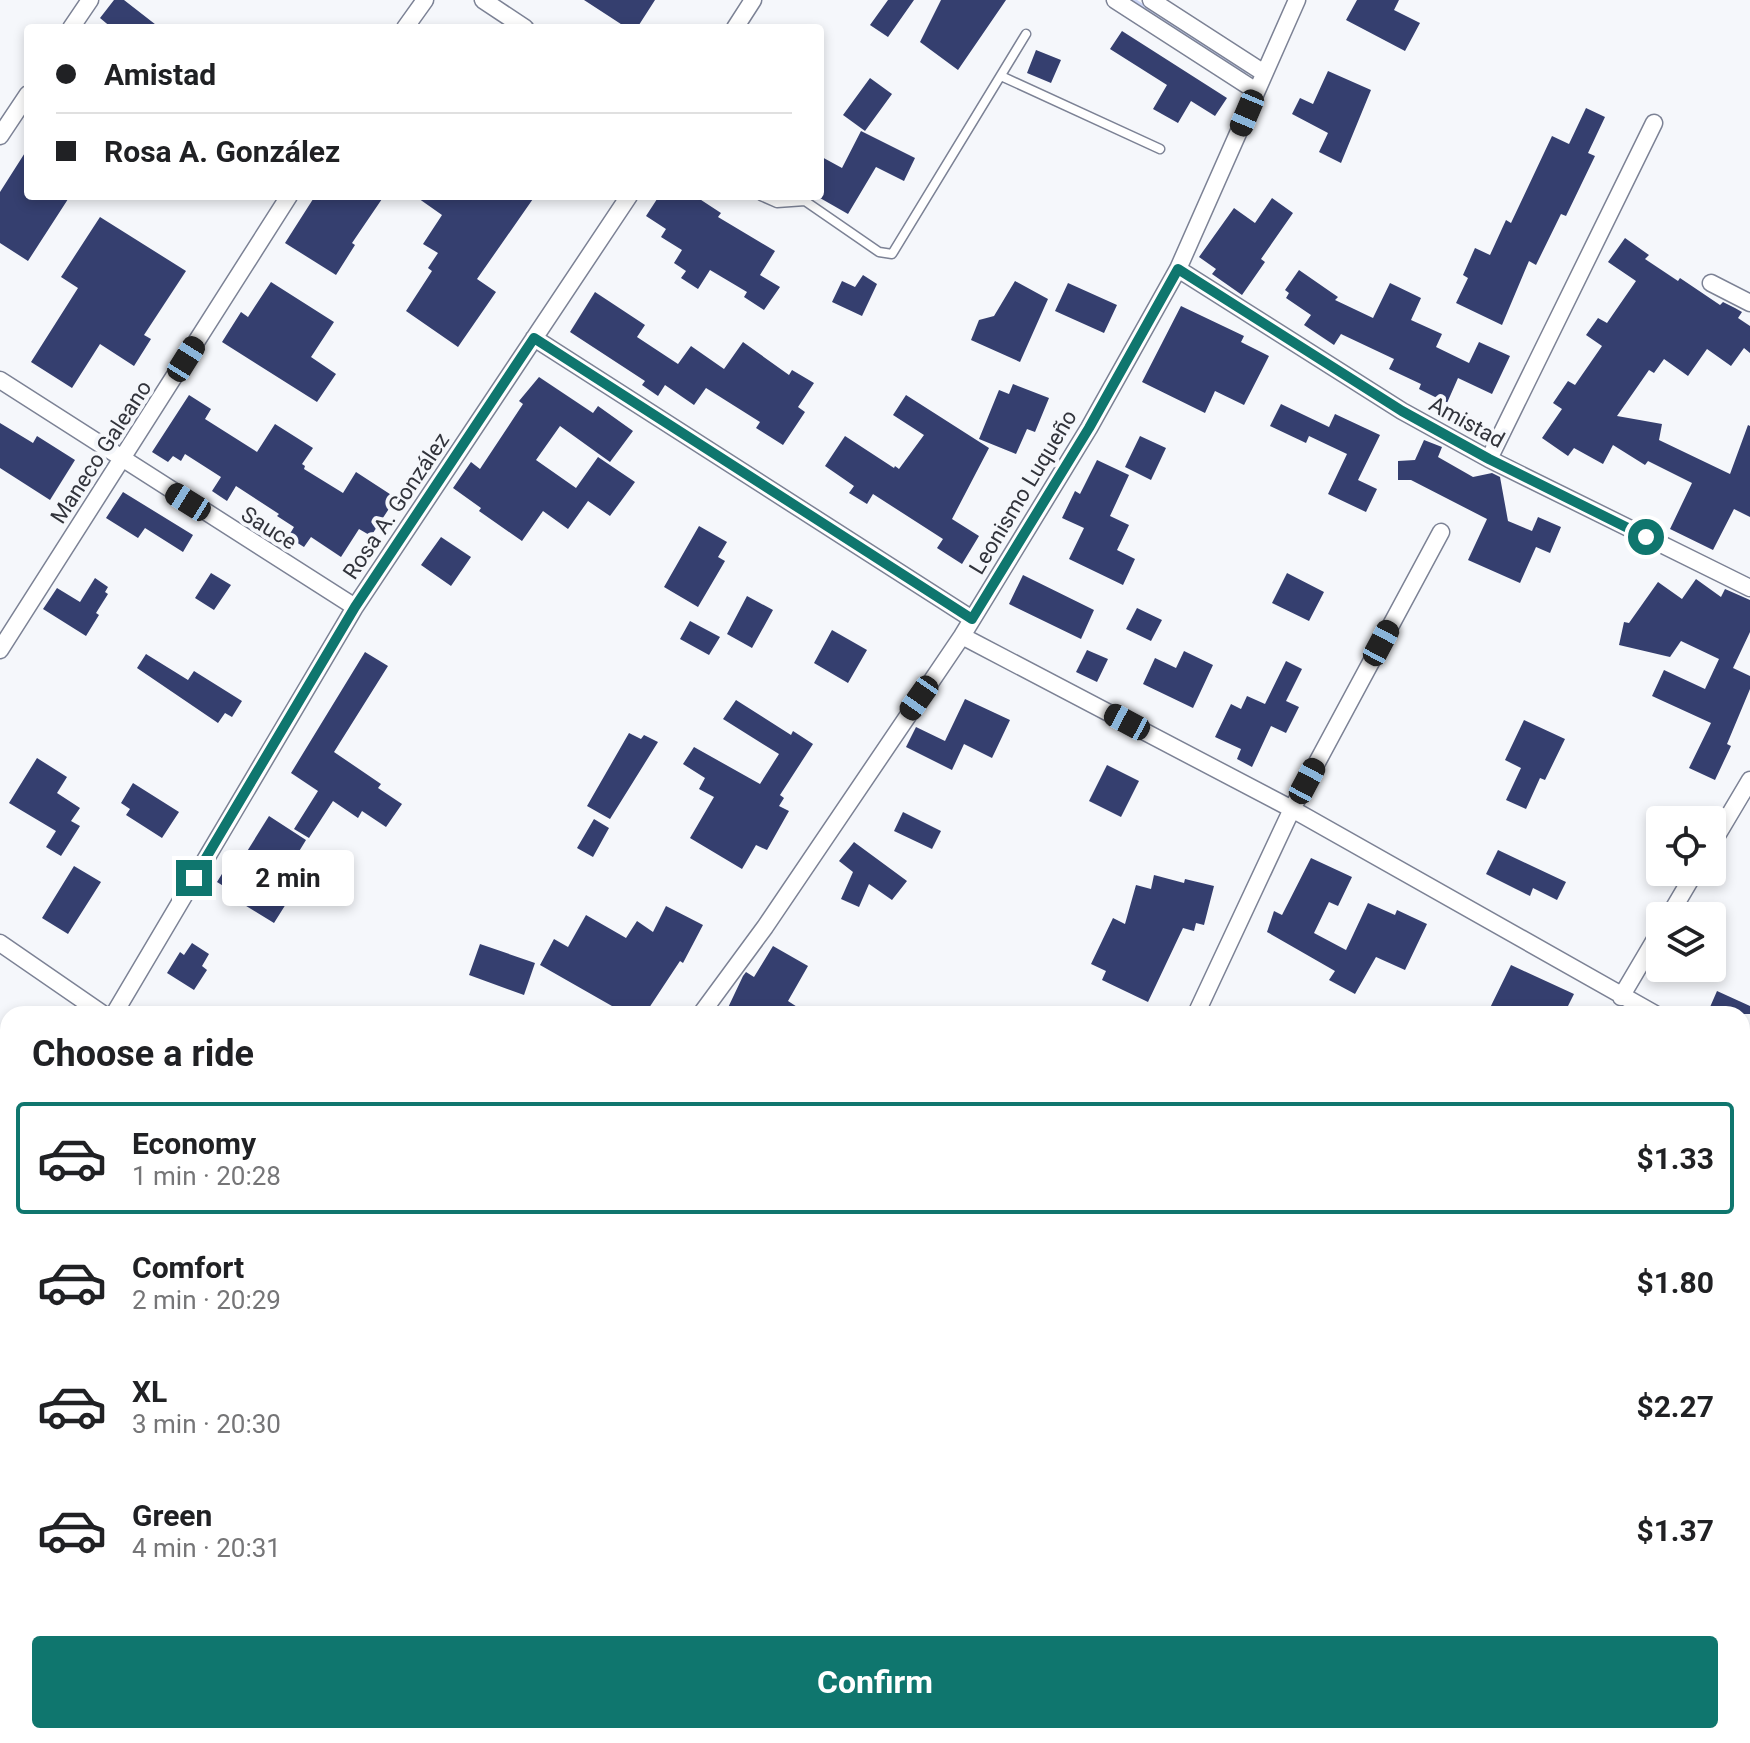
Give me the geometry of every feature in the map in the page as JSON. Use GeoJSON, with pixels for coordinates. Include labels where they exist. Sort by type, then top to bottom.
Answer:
{"type":"FeatureCollection","features":[{"type":"Feature","properties":{"kind":"street"},"geometry":{"type":"LineString","coordinates":[[74,24],[90,0]]}},
{"type":"Feature","properties":{"kind":"street"},"geometry":{"type":"LineString","coordinates":[[408,24],[425,0]]}},
{"type":"Feature","properties":{"kind":"street"},"geometry":{"type":"LineString","coordinates":[[483,0],[519,24]]}},
{"type":"Feature","properties":{"kind":"street"},"geometry":{"type":"LineString","coordinates":[[738,24],[753,0]]}},
{"type":"Feature","properties":{"kind":"street"},"geometry":{"type":"LineString","coordinates":[[1115,0],[1256,91]]}},
{"type":"Feature","properties":{"kind":"street"},"geometry":{"type":"LineString","coordinates":[[1151,0],[1264,73]]}},
{"type":"Feature","properties":{"kind":"street","name":"Leonismo Luqueño"},"geometry":{"type":"LineString","coordinates":[[707,1006],[765,927],[962,636],[1089,428],[1178,269],[1297,0]]}},
{"type":"Feature","properties":{"kind":"street"},"geometry":{"type":"LineString","coordinates":[[0,136],[24,100]]}},
{"type":"Feature","properties":{"kind":"street"},"geometry":{"type":"LineString","coordinates":[[1489,459],[1654,123]]}},
{"type":"Feature","properties":{"kind":"street","name":"Maneco Galeano"},"geometry":{"type":"LineString","coordinates":[[0,650],[286,200]]}},
{"type":"Feature","properties":{"kind":"street","name":"Rosa A. González"},"geometry":{"type":"LineString","coordinates":[[119,1006],[355,607],[626,200]]}},
{"type":"Feature","properties":{"kind":"street","name":"Amistad"},"geometry":{"type":"LineString","coordinates":[[1178,269],[1402,411],[1489,459],[1750,588]]}},
{"type":"Feature","properties":{"kind":"street"},"geometry":{"type":"LineString","coordinates":[[1711,283],[1750,303]]}},
{"type":"Feature","properties":{"kind":"street"},"geometry":{"type":"LineString","coordinates":[[534,338],[972,619]]}},
{"type":"Feature","properties":{"kind":"street","name":"Sauce"},"geometry":{"type":"LineString","coordinates":[[0,380],[355,607]]}},
{"type":"Feature","properties":{"kind":"street"},"geometry":{"type":"LineString","coordinates":[[1200,1006],[1292,809],[1441,532]]}},
{"type":"Feature","properties":{"kind":"street"},"geometry":{"type":"LineString","coordinates":[[962,636],[1292,809],[1637,1006]]}},
{"type":"Feature","properties":{"kind":"street"},"geometry":{"type":"LineString","coordinates":[[1726,820],[1750,780]]}},
{"type":"Feature","properties":{"kind":"street"},"geometry":{"type":"LineString","coordinates":[[0,943],[91,1006]]}},
{"type":"Feature","properties":{"kind":"street"},"geometry":{"type":"LineString","coordinates":[[1621,997],[1646,955]]}},
{"type":"Feature","properties":{"kind":"lane"},"geometry":{"type":"LineString","coordinates":[[770,200],[777,203],[805,201],[879,252],[892,254],[1026,34]]}},
{"type":"Feature","properties":{"kind":"lane"},"geometry":{"type":"LineString","coordinates":[[1001,76],[1160,149]]}},
{"type":"Feature","properties":{"kind":"shaded area"},"geometry":{"type":"Polygon","coordinates":[[[1130,0],[1137,0],[1247,73],[1245,74],[1130,0]]]}},
{"type":"Feature","properties":{"kind":"building"},"geometry":{"type":"Polygon","coordinates":[[[114,0],[124,0],[155,24],[107,24],[100,18],[114,0]]]}},
{"type":"Feature","properties":{"kind":"building"},"geometry":{"type":"Polygon","coordinates":[[[584,0],[655,0],[640,24],[621,24],[584,0]]]}},
{"type":"Feature","properties":{"kind":"building"},"geometry":{"type":"Polygon","coordinates":[[[888,0],[914,0],[888,37],[870,25],[888,0]]]}},
{"type":"Feature","properties":{"kind":"building"},"geometry":{"type":"Polygon","coordinates":[[[941,0],[1006,0],[958,70],[920,42],[941,0]]]}},
{"type":"Feature","properties":{"kind":"building"},"geometry":{"type":"Polygon","coordinates":[[[1357,0],[1399,0],[1394,10],[1420,23],[1405,51],[1346,20],[1357,0]]]}},
{"type":"Feature","properties":{"kind":"building"},"geometry":{"type":"Polygon","coordinates":[[[1122,31],[1227,98],[1215,116],[1191,101],[1178,123],[1153,109],[1167,85],[1110,49],[1122,31]]]}},
{"type":"Feature","properties":{"kind":"building"},"geometry":{"type":"Polygon","coordinates":[[[1036,50],[1061,60],[1051,83],[1027,73],[1036,50]]]}},
{"type":"Feature","properties":{"kind":"building"},"geometry":{"type":"Polygon","coordinates":[[[1328,71],[1371,90],[1341,163],[1319,152],[1328,133],[1292,114],[1300,98],[1313,104],[1328,71]]]}},
{"type":"Feature","properties":{"kind":"building"},"geometry":{"type":"Polygon","coordinates":[[[870,78],[892,94],[865,131],[843,115],[870,78]]]}},
{"type":"Feature","properties":{"kind":"building"},"geometry":{"type":"Polygon","coordinates":[[[1586,108],[1605,117],[1588,153],[1595,156],[1566,216],[1561,214],[1536,265],[1529,261],[1502,325],[1456,303],[1468,278],[1463,275],[1475,248],[1490,255],[1506,220],[1511,223],[1552,136],[1569,144],[1586,108]]]}},
{"type":"Feature","properties":{"kind":"building"},"geometry":{"type":"Polygon","coordinates":[[[861,131],[915,158],[904,181],[876,167],[848,214],[824,200],[824,158],[842,168],[861,131]]]}},
{"type":"Feature","properties":{"kind":"building"},"geometry":{"type":"Polygon","coordinates":[[[24,154],[24,200],[67,200],[28,261],[0,243],[0,192],[24,154]]]}},
{"type":"Feature","properties":{"kind":"building"},"geometry":{"type":"Polygon","coordinates":[[[1272,198],[1293,213],[1261,259],[1265,262],[1242,295],[1212,274],[1216,269],[1199,257],[1234,208],[1255,223],[1272,198]]]}},
{"type":"Feature","properties":{"kind":"building"},"geometry":{"type":"Polygon","coordinates":[[[312,200],[381,200],[352,243],[355,245],[336,275],[285,243],[312,200]]]}},
{"type":"Feature","properties":{"kind":"building"},"geometry":{"type":"Polygon","coordinates":[[[421,200],[532,200],[477,279],[496,292],[458,347],[406,311],[432,271],[428,268],[438,253],[423,244],[442,215],[421,200]]]}},
{"type":"Feature","properties":{"kind":"building"},"geometry":{"type":"Polygon","coordinates":[[[656,200],[701,200],[721,213],[718,217],[775,251],[760,275],[780,287],[764,310],[744,297],[747,292],[710,270],[698,289],[681,278],[686,271],[674,263],[682,250],[661,237],[666,229],[646,216],[656,200]]]}},
{"type":"Feature","properties":{"kind":"building"},"geometry":{"type":"Polygon","coordinates":[[[100,217],[186,271],[144,335],[151,339],[134,366],[100,344],[72,388],[31,362],[78,288],[61,277],[100,217]]]}},
{"type":"Feature","properties":{"kind":"building"},"geometry":{"type":"Polygon","coordinates":[[[1625,238],[1649,255],[1645,259],[1678,281],[1680,278],[1720,305],[1723,302],[1742,312],[1738,318],[1750,326],[1750,353],[1744,348],[1731,366],[1707,349],[1688,376],[1664,359],[1654,373],[1649,370],[1617,416],[1662,424],[1659,440],[1730,474],[1750,426],[1750,517],[1734,509],[1713,550],[1670,529],[1692,483],[1648,461],[1645,465],[1613,445],[1603,464],[1574,448],[1568,456],[1542,438],[1562,409],[1553,403],[1568,381],[1575,385],[1602,346],[1586,335],[1598,318],[1607,323],[1636,281],[1608,262],[1625,238]]]}},
{"type":"Feature","properties":{"kind":"building"},"geometry":{"type":"Polygon","coordinates":[[[1299,270],[1338,297],[1335,300],[1373,318],[1390,283],[1421,298],[1411,320],[1442,334],[1436,347],[1469,363],[1479,342],[1510,356],[1492,394],[1458,378],[1447,403],[1419,389],[1421,384],[1389,369],[1394,359],[1341,334],[1334,345],[1304,325],[1311,315],[1286,298],[1289,293],[1285,290],[1299,270]]]}},
{"type":"Feature","properties":{"kind":"building"},"geometry":{"type":"Polygon","coordinates":[[[863,275],[877,284],[862,316],[832,302],[842,281],[855,287],[863,275]]]}},
{"type":"Feature","properties":{"kind":"building"},"geometry":{"type":"Polygon","coordinates":[[[1015,281],[1048,299],[1020,362],[971,340],[979,320],[994,316],[1015,281]]]}},
{"type":"Feature","properties":{"kind":"building"},"geometry":{"type":"Polygon","coordinates":[[[271,282],[334,322],[311,357],[336,374],[317,402],[222,342],[241,312],[248,317],[271,282]]]}},
{"type":"Feature","properties":{"kind":"building"},"geometry":{"type":"Polygon","coordinates":[[[1068,283],[1117,305],[1104,333],[1055,311],[1068,283]]]}},
{"type":"Feature","properties":{"kind":"building"},"geometry":{"type":"Polygon","coordinates":[[[595,292],[645,325],[637,337],[678,364],[691,346],[724,369],[743,342],[789,375],[792,370],[814,383],[798,407],[805,412],[783,445],[756,428],[760,422],[706,388],[694,405],[665,385],[658,396],[642,385],[645,381],[570,332],[595,292]]]}},
{"type":"Feature","properties":{"kind":"building"},"geometry":{"type":"Polygon","coordinates":[[[1181,306],[1244,336],[1241,342],[1269,356],[1244,405],[1215,391],[1205,413],[1142,382],[1181,306]]]}},
{"type":"Feature","properties":{"kind":"building"},"geometry":{"type":"Polygon","coordinates":[[[539,377],[593,413],[598,406],[633,431],[610,462],[560,426],[536,460],[576,488],[598,457],[635,482],[610,516],[588,501],[568,529],[543,511],[522,541],[479,511],[481,508],[453,488],[471,462],[480,469],[523,404],[519,401],[539,377]]]}},
{"type":"Feature","properties":{"kind":"building"},"geometry":{"type":"Polygon","coordinates":[[[1013,384],[1049,398],[1035,432],[1027,429],[1016,454],[979,439],[999,390],[1009,394],[1013,384]]]}},
{"type":"Feature","properties":{"kind":"building"},"geometry":{"type":"Polygon","coordinates":[[[189,395],[211,409],[205,419],[257,452],[275,424],[313,448],[302,464],[304,469],[343,493],[356,472],[396,498],[371,536],[359,529],[341,557],[311,537],[304,547],[288,537],[294,527],[236,486],[227,501],[212,491],[221,477],[185,454],[181,461],[173,456],[168,462],[152,452],[189,395]]]}},
{"type":"Feature","properties":{"kind":"building"},"geometry":{"type":"Polygon","coordinates":[[[906,395],[989,448],[952,519],[979,536],[962,564],[937,548],[943,539],[873,494],[867,504],[849,493],[854,486],[825,466],[845,436],[899,469],[924,435],[893,415],[906,395]]]}},
{"type":"Feature","properties":{"kind":"building"},"geometry":{"type":"Polygon","coordinates":[[[1281,404],[1329,427],[1335,414],[1380,435],[1358,480],[1377,489],[1366,512],[1328,494],[1347,454],[1309,436],[1306,443],[1270,426],[1281,404]]]}},
{"type":"Feature","properties":{"kind":"building"},"geometry":{"type":"Polygon","coordinates":[[[0,423],[33,443],[37,436],[75,460],[50,500],[0,468],[0,423]]]}},
{"type":"Feature","properties":{"kind":"building"},"geometry":{"type":"Polygon","coordinates":[[[1140,436],[1166,448],[1151,480],[1125,467],[1140,436]]]}},
{"type":"Feature","properties":{"kind":"building"},"geometry":{"type":"Polygon","coordinates":[[[1424,440],[1442,447],[1438,457],[1473,477],[1492,473],[1500,477],[1508,521],[1532,531],[1538,517],[1561,527],[1550,553],[1536,547],[1520,583],[1468,560],[1487,519],[1411,480],[1398,480],[1398,461],[1415,460],[1424,440]]]}},
{"type":"Feature","properties":{"kind":"building"},"geometry":{"type":"Polygon","coordinates":[[[1097,460],[1129,475],[1110,516],[1129,525],[1117,550],[1135,559],[1123,585],[1069,559],[1084,528],[1062,518],[1075,491],[1080,494],[1097,460]]]}},
{"type":"Feature","properties":{"kind":"building"},"geometry":{"type":"Polygon","coordinates":[[[123,492],[193,535],[183,552],[145,528],[138,538],[106,518],[123,492]]]}},
{"type":"Feature","properties":{"kind":"building"},"geometry":{"type":"Polygon","coordinates":[[[699,526],[727,542],[718,557],[725,561],[698,607],[664,587],[699,526]]]}},
{"type":"Feature","properties":{"kind":"building"},"geometry":{"type":"Polygon","coordinates":[[[441,537],[471,557],[451,586],[421,565],[441,537]]]}},
{"type":"Feature","properties":{"kind":"building"},"geometry":{"type":"Polygon","coordinates":[[[211,573],[231,585],[214,610],[195,598],[211,573]]]}},
{"type":"Feature","properties":{"kind":"building"},"geometry":{"type":"Polygon","coordinates":[[[1287,573],[1324,592],[1309,621],[1272,603],[1287,573]]]}},
{"type":"Feature","properties":{"kind":"building"},"geometry":{"type":"Polygon","coordinates":[[[1023,575],[1094,610],[1081,639],[1009,604],[1023,575]]]}},
{"type":"Feature","properties":{"kind":"building"},"geometry":{"type":"Polygon","coordinates":[[[95,578],[108,587],[105,592],[108,594],[86,636],[43,609],[57,588],[80,602],[95,578]]]}},
{"type":"Feature","properties":{"kind":"building"},"geometry":{"type":"Polygon","coordinates":[[[1696,579],[1721,597],[1725,589],[1750,600],[1750,632],[1733,668],[1750,676],[1750,689],[1727,744],[1731,746],[1715,780],[1689,768],[1711,723],[1652,696],[1664,670],[1705,689],[1719,659],[1681,641],[1670,657],[1619,645],[1624,622],[1629,623],[1658,582],[1682,599],[1696,579]]]}},
{"type":"Feature","properties":{"kind":"building"},"geometry":{"type":"Polygon","coordinates":[[[747,596],[773,610],[752,648],[727,634],[747,596]]]}},
{"type":"Feature","properties":{"kind":"building"},"geometry":{"type":"Polygon","coordinates":[[[1137,608],[1162,620],[1151,641],[1126,629],[1137,608]]]}},
{"type":"Feature","properties":{"kind":"building"},"geometry":{"type":"Polygon","coordinates":[[[690,621],[720,637],[709,655],[680,639],[690,621]]]}},
{"type":"Feature","properties":{"kind":"building"},"geometry":{"type":"Polygon","coordinates":[[[832,630],[867,650],[848,683],[814,663],[832,630]]]}},
{"type":"Feature","properties":{"kind":"building"},"geometry":{"type":"Polygon","coordinates":[[[1087,650],[1108,659],[1097,682],[1076,672],[1087,650]]]}},
{"type":"Feature","properties":{"kind":"building"},"geometry":{"type":"Polygon","coordinates":[[[1184,651],[1213,665],[1193,708],[1143,684],[1155,658],[1176,668],[1184,651]]]}},
{"type":"Feature","properties":{"kind":"building"},"geometry":{"type":"Polygon","coordinates":[[[365,652],[388,666],[334,752],[381,784],[378,788],[402,804],[386,827],[362,811],[358,818],[333,801],[309,838],[294,829],[318,791],[291,773],[365,652]]]}},
{"type":"Feature","properties":{"kind":"building"},"geometry":{"type":"Polygon","coordinates":[[[146,654],[188,680],[194,671],[242,701],[232,717],[225,713],[218,723],[137,668],[146,654]]]}},
{"type":"Feature","properties":{"kind":"building"},"geometry":{"type":"Polygon","coordinates":[[[1286,661],[1302,669],[1286,701],[1299,707],[1286,733],[1271,726],[1252,767],[1237,759],[1241,749],[1215,737],[1231,704],[1241,709],[1247,696],[1265,704],[1286,661]]]}},
{"type":"Feature","properties":{"kind":"building"},"geometry":{"type":"Polygon","coordinates":[[[965,699],[1010,720],[992,758],[964,744],[952,770],[906,747],[916,727],[945,741],[965,699]]]}},
{"type":"Feature","properties":{"kind":"building"},"geometry":{"type":"Polygon","coordinates":[[[736,700],[791,735],[793,731],[813,744],[780,795],[784,798],[779,806],[789,811],[767,850],[756,845],[742,869],[690,838],[714,797],[699,789],[705,778],[683,764],[694,747],[760,784],[779,754],[723,719],[736,700]]]}},
{"type":"Feature","properties":{"kind":"building"},"geometry":{"type":"Polygon","coordinates":[[[1524,720],[1565,739],[1545,780],[1540,778],[1526,809],[1506,800],[1521,768],[1505,760],[1524,720]]]}},
{"type":"Feature","properties":{"kind":"building"},"geometry":{"type":"Polygon","coordinates":[[[629,733],[641,739],[644,735],[658,742],[610,819],[587,806],[629,733]]]}},
{"type":"Feature","properties":{"kind":"building"},"geometry":{"type":"Polygon","coordinates":[[[37,758],[67,777],[57,793],[80,808],[71,821],[80,826],[61,856],[46,847],[56,831],[9,803],[37,758]]]}},
{"type":"Feature","properties":{"kind":"building"},"geometry":{"type":"Polygon","coordinates":[[[1107,765],[1139,781],[1121,817],[1089,801],[1107,765]]]}},
{"type":"Feature","properties":{"kind":"building"},"geometry":{"type":"Polygon","coordinates":[[[133,783],[179,812],[162,838],[126,815],[130,809],[121,803],[133,783]]]}},
{"type":"Feature","properties":{"kind":"building"},"geometry":{"type":"Polygon","coordinates":[[[903,812],[941,831],[932,849],[894,831],[903,812]]]}},
{"type":"Feature","properties":{"kind":"building"},"geometry":{"type":"Polygon","coordinates":[[[269,816],[306,840],[287,871],[301,880],[274,923],[238,901],[241,897],[217,882],[233,856],[241,861],[269,816]]]}},
{"type":"Feature","properties":{"kind":"building"},"geometry":{"type":"Polygon","coordinates":[[[594,819],[609,828],[593,857],[577,848],[594,819]]]}},
{"type":"Feature","properties":{"kind":"building"},"geometry":{"type":"Polygon","coordinates":[[[854,842],[907,881],[892,900],[869,884],[859,907],[841,899],[853,872],[839,861],[854,842]]]}},
{"type":"Feature","properties":{"kind":"building"},"geometry":{"type":"Polygon","coordinates":[[[1498,850],[1566,882],[1557,900],[1533,888],[1530,896],[1486,874],[1498,850]]]}},
{"type":"Feature","properties":{"kind":"building"},"geometry":{"type":"Polygon","coordinates":[[[1311,858],[1352,877],[1338,906],[1329,902],[1314,933],[1346,950],[1368,903],[1395,915],[1397,910],[1427,924],[1405,970],[1376,957],[1355,994],[1329,980],[1335,971],[1267,932],[1274,911],[1282,915],[1311,858]]]}},
{"type":"Feature","properties":{"kind":"building"},"geometry":{"type":"Polygon","coordinates":[[[74,866],[101,882],[68,934],[42,918],[74,866]]]}},
{"type":"Feature","properties":{"kind":"building"},"geometry":{"type":"Polygon","coordinates":[[[1154,875],[1184,883],[1185,879],[1214,886],[1204,925],[1196,923],[1194,931],[1183,928],[1148,1002],[1102,980],[1106,971],[1091,964],[1113,918],[1125,924],[1136,885],[1151,889],[1154,875]]]}},
{"type":"Feature","properties":{"kind":"building"},"geometry":{"type":"Polygon","coordinates":[[[666,906],[703,925],[683,963],[680,961],[650,1006],[612,1006],[540,965],[554,939],[568,947],[586,915],[626,938],[637,921],[653,932],[666,906]]]}},
{"type":"Feature","properties":{"kind":"building"},"geometry":{"type":"Polygon","coordinates":[[[192,943],[209,954],[202,966],[207,970],[194,990],[167,973],[180,952],[184,955],[192,943]]]}},
{"type":"Feature","properties":{"kind":"building"},"geometry":{"type":"Polygon","coordinates":[[[480,944],[535,963],[524,995],[469,975],[480,944]]]}},
{"type":"Feature","properties":{"kind":"building"},"geometry":{"type":"Polygon","coordinates":[[[773,946],[808,966],[788,1001],[796,1006],[729,1006],[746,972],[754,977],[773,946]]]}},
{"type":"Feature","properties":{"kind":"building"},"geometry":{"type":"Polygon","coordinates":[[[1511,965],[1574,994],[1568,1006],[1491,1006],[1511,965]]]}},
{"type":"Feature","properties":{"kind":"building"},"geometry":{"type":"Polygon","coordinates":[[[1717,991],[1750,1006],[1710,1006],[1717,991]]]}},
{"type":"Feature","properties":{"kind":"route"},"geometry":{"type":"LineString","coordinates":[[194,878],[355,607],[534,338],[972,619],[1089,428],[1178,269],[1402,411],[1489,459],[1646,537]]}}]}
